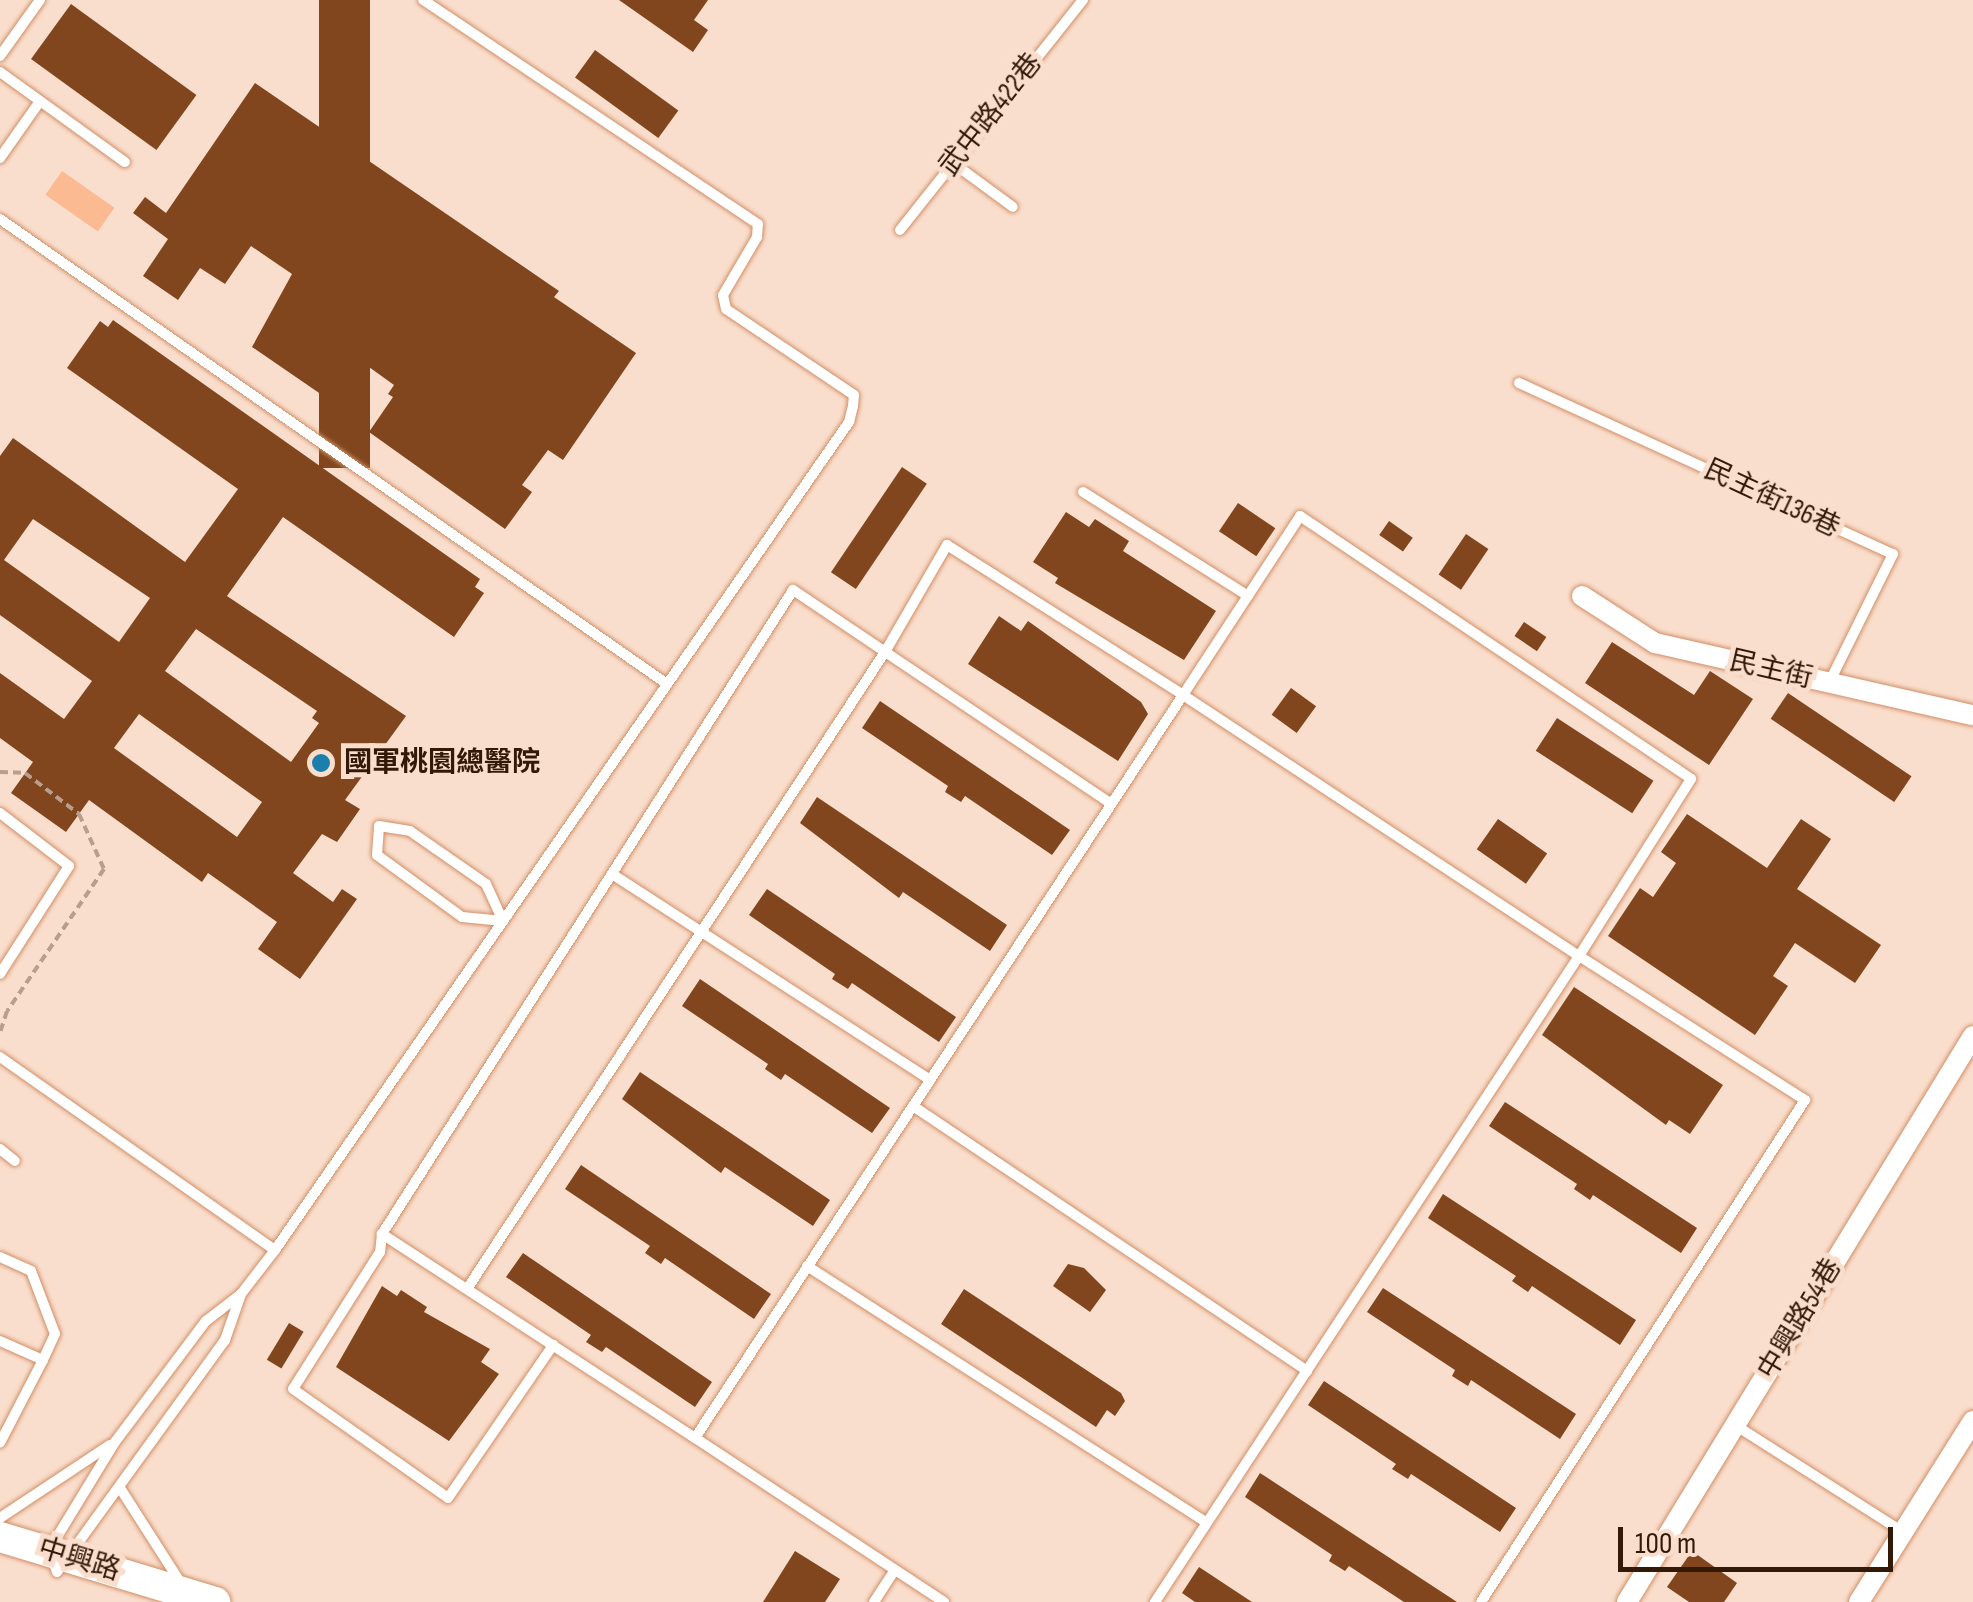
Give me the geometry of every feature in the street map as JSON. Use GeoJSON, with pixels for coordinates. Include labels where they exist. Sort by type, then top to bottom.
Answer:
{"type":"FeatureCollection","features":[{"type":"Feature","properties":{"kind":"main road","name":"中興路"},"geometry":{"type":"LineString","coordinates":[[0,1537],[150,1602]]}},
{"type":"Feature","properties":{"kind":"main road","name":"中興路"},"geometry":{"type":"LineString","coordinates":[[0,1554],[60,1560],[201,1598]]}},
{"type":"Feature","properties":{"kind":"street","name":"民主街"},"geometry":{"type":"LineString","coordinates":[[1582,596],[1655,643],[1973,715]]}},
{"type":"Feature","properties":{"kind":"street","name":"中興路54巷"},"geometry":{"type":"LineString","coordinates":[[1628,1602],[1973,1036]]}},
{"type":"Feature","properties":{"kind":"street"},"geometry":{"type":"LineString","coordinates":[[1859,1602],[1973,1421]]}},
{"type":"Feature","properties":{"kind":"lane"},"geometry":{"type":"LineString","coordinates":[[0,56],[40,0]]}},
{"type":"Feature","properties":{"kind":"lane"},"geometry":{"type":"LineString","coordinates":[[60,1560],[115,1442],[206,1320],[241,1294],[274,1250],[849,422],[854,396],[726,309],[722,296],[757,237],[758,224],[424,0]]}},
{"type":"Feature","properties":{"kind":"lane","name":"武中路422巷"},"geometry":{"type":"LineString","coordinates":[[900,230],[1083,0]]}},
{"type":"Feature","properties":{"kind":"lane"},"geometry":{"type":"LineString","coordinates":[[0,72],[38,104],[125,162]]}},
{"type":"Feature","properties":{"kind":"lane"},"geometry":{"type":"LineString","coordinates":[[0,158],[38,104]]}},
{"type":"Feature","properties":{"kind":"lane"},"geometry":{"type":"LineString","coordinates":[[953,163],[1012,207]]}},
{"type":"Feature","properties":{"kind":"lane"},"geometry":{"type":"LineString","coordinates":[[0,219],[667,684]]}},
{"type":"Feature","properties":{"kind":"lane","name":"民主街136巷"},"geometry":{"type":"LineString","coordinates":[[1519,384],[1893,554],[1829,684]]}},
{"type":"Feature","properties":{"kind":"lane"},"geometry":{"type":"LineString","coordinates":[[1084,492],[1248,596]]}},
{"type":"Feature","properties":{"kind":"lane"},"geometry":{"type":"LineString","coordinates":[[695,1438],[1300,516],[1691,778],[1580,956],[1155,1602]]}},
{"type":"Feature","properties":{"kind":"lane"},"geometry":{"type":"LineString","coordinates":[[466,1289],[884,652],[947,545],[1183,694],[1805,1100],[1482,1602]]}},
{"type":"Feature","properties":{"kind":"lane"},"geometry":{"type":"LineString","coordinates":[[553,1345],[448,1498],[294,1389],[380,1252],[382,1234],[793,590],[1111,804]]}},
{"type":"Feature","properties":{"kind":"lane"},"geometry":{"type":"LineString","coordinates":[[0,814],[69,866],[0,974]]}},
{"type":"Feature","properties":{"kind":"lane"},"geometry":{"type":"LineString","coordinates":[[379,826],[410,831],[486,884],[503,920],[462,917],[377,855],[379,826]]}},
{"type":"Feature","properties":{"kind":"lane"},"geometry":{"type":"LineString","coordinates":[[612,874],[930,1080]]}},
{"type":"Feature","properties":{"kind":"lane"},"geometry":{"type":"LineString","coordinates":[[0,1057],[274,1250]]}},
{"type":"Feature","properties":{"kind":"lane"},"geometry":{"type":"LineString","coordinates":[[913,1106],[1307,1371]]}},
{"type":"Feature","properties":{"kind":"lane"},"geometry":{"type":"LineString","coordinates":[[0,1149],[16,1161]]}},
{"type":"Feature","properties":{"kind":"lane"},"geometry":{"type":"LineString","coordinates":[[382,1234],[944,1602]]}},
{"type":"Feature","properties":{"kind":"lane"},"geometry":{"type":"LineString","coordinates":[[0,1257],[31,1271],[55,1334],[0,1443]]}},
{"type":"Feature","properties":{"kind":"lane"},"geometry":{"type":"LineString","coordinates":[[808,1266],[1207,1523]]}},
{"type":"Feature","properties":{"kind":"lane"},"geometry":{"type":"LineString","coordinates":[[60,1560],[120,1488],[225,1340],[241,1294]]}},
{"type":"Feature","properties":{"kind":"lane"},"geometry":{"type":"LineString","coordinates":[[0,1342],[43,1360]]}},
{"type":"Feature","properties":{"kind":"lane"},"geometry":{"type":"LineString","coordinates":[[1735,1425],[1903,1532]]}},
{"type":"Feature","properties":{"kind":"lane"},"geometry":{"type":"LineString","coordinates":[[0,1518],[115,1442]]}},
{"type":"Feature","properties":{"kind":"lane"},"geometry":{"type":"LineString","coordinates":[[120,1488],[201,1598]]}},
{"type":"Feature","properties":{"kind":"lane"},"geometry":{"type":"LineString","coordinates":[[874,1602],[895,1570]]}},
{"type":"Feature","properties":{"kind":"path"},"geometry":{"type":"LineString","coordinates":[[0,772],[25,774]]}},
{"type":"Feature","properties":{"kind":"shaded area"},"geometry":{"type":"Polygon","coordinates":[[[62,171],[114,208],[98,231],[45,195],[62,171]]]}},
{"type":"Feature","properties":{"kind":"building"},"geometry":{"type":"Polygon","coordinates":[[[319,0],[370,0],[370,468],[319,468],[319,0]]]}},
{"type":"Feature","properties":{"kind":"building"},"geometry":{"type":"Polygon","coordinates":[[[619,0],[708,0],[694,20],[708,30],[693,52],[619,0]]]}},
{"type":"Feature","properties":{"kind":"building"},"geometry":{"type":"Polygon","coordinates":[[[71,4],[196,95],[156,150],[31,59],[71,4]]]}},
{"type":"Feature","properties":{"kind":"building"},"geometry":{"type":"Polygon","coordinates":[[[595,50],[678,111],[658,138],[575,78],[595,50]]]}},
{"type":"Feature","properties":{"kind":"building"},"geometry":{"type":"Polygon","coordinates":[[[255,83],[559,291],[554,297],[636,353],[563,460],[548,450],[522,485],[532,492],[505,529],[369,432],[393,397],[388,394],[394,385],[369,367],[341,408],[252,347],[292,274],[251,246],[225,284],[200,268],[178,300],[143,276],[168,239],[133,213],[145,197],[166,213],[255,83]]]}},
{"type":"Feature","properties":{"kind":"building"},"geometry":{"type":"Polygon","coordinates":[[[113,320],[480,579],[475,587],[484,593],[454,637],[283,517],[227,596],[406,716],[345,800],[360,809],[337,842],[322,834],[293,873],[333,902],[342,889],[357,899],[300,979],[258,949],[277,922],[208,873],[202,882],[89,800],[66,832],[11,793],[33,762],[0,738],[0,673],[64,719],[92,681],[0,615],[0,456],[13,438],[185,562],[238,489],[67,368],[100,321],[108,327],[113,320]],[[33,519],[4,560],[119,642],[150,598],[33,519]],[[196,629],[165,671],[291,762],[319,723],[312,718],[317,711],[196,629]],[[139,714],[114,748],[237,837],[262,802],[139,714]]]}},
{"type":"Feature","properties":{"kind":"building"},"geometry":{"type":"Polygon","coordinates":[[[902,467],[927,484],[856,589],[831,572],[902,467]]]}},
{"type":"Feature","properties":{"kind":"building"},"geometry":{"type":"Polygon","coordinates":[[[1238,503],[1275,528],[1256,556],[1219,531],[1238,503]]]}},
{"type":"Feature","properties":{"kind":"building"},"geometry":{"type":"Polygon","coordinates":[[[1066,512],[1089,527],[1095,519],[1129,541],[1123,551],[1216,611],[1184,660],[1055,583],[1058,578],[1033,562],[1066,512]]]}},
{"type":"Feature","properties":{"kind":"building"},"geometry":{"type":"Polygon","coordinates":[[[1389,521],[1413,538],[1403,552],[1379,535],[1389,521]]]}},
{"type":"Feature","properties":{"kind":"building"},"geometry":{"type":"Polygon","coordinates":[[[1466,534],[1488,549],[1461,590],[1439,575],[1466,534]]]}},
{"type":"Feature","properties":{"kind":"building"},"geometry":{"type":"Polygon","coordinates":[[[999,616],[1021,631],[1028,621],[1141,702],[1148,714],[1118,761],[968,664],[999,616]]]}},
{"type":"Feature","properties":{"kind":"building"},"geometry":{"type":"Polygon","coordinates":[[[1524,622],[1546,637],[1537,651],[1514,636],[1524,622]]]}},
{"type":"Feature","properties":{"kind":"building"},"geometry":{"type":"Polygon","coordinates":[[[1612,642],[1694,695],[1710,671],[1753,699],[1709,765],[1585,683],[1612,642]]]}},
{"type":"Feature","properties":{"kind":"building"},"geometry":{"type":"Polygon","coordinates":[[[1291,688],[1316,706],[1297,733],[1272,715],[1291,688]]]}},
{"type":"Feature","properties":{"kind":"building"},"geometry":{"type":"Polygon","coordinates":[[[1788,693],[1912,776],[1894,802],[1771,719],[1788,693]]]}},
{"type":"Feature","properties":{"kind":"building"},"geometry":{"type":"Polygon","coordinates":[[[880,701],[1070,830],[1052,855],[965,796],[961,802],[945,792],[948,786],[862,728],[880,701]]]}},
{"type":"Feature","properties":{"kind":"building"},"geometry":{"type":"Polygon","coordinates":[[[1557,718],[1653,781],[1632,813],[1536,751],[1557,718]]]}},
{"type":"Feature","properties":{"kind":"building"},"geometry":{"type":"Polygon","coordinates":[[[817,797],[1007,925],[990,951],[903,892],[899,898],[800,823],[817,797]]]}},
{"type":"Feature","properties":{"kind":"building"},"geometry":{"type":"Polygon","coordinates":[[[1687,814],[1767,868],[1801,819],[1831,839],[1797,889],[1881,945],[1855,983],[1795,943],[1773,976],[1788,986],[1755,1035],[1608,936],[1640,888],[1653,897],[1676,863],[1661,852],[1687,814]]]}},
{"type":"Feature","properties":{"kind":"building"},"geometry":{"type":"Polygon","coordinates":[[[1498,819],[1547,853],[1526,884],[1477,849],[1498,819]]]}},
{"type":"Feature","properties":{"kind":"building"},"geometry":{"type":"Polygon","coordinates":[[[767,889],[956,1017],[939,1042],[852,983],[848,989],[832,979],[835,974],[749,915],[767,889]]]}},
{"type":"Feature","properties":{"kind":"building"},"geometry":{"type":"Polygon","coordinates":[[[700,979],[890,1108],[872,1133],[785,1074],[781,1080],[765,1069],[768,1064],[682,1006],[700,979]]]}},
{"type":"Feature","properties":{"kind":"building"},"geometry":{"type":"Polygon","coordinates":[[[1574,987],[1723,1085],[1690,1134],[1669,1120],[1666,1125],[1542,1035],[1574,987]]]}},
{"type":"Feature","properties":{"kind":"building"},"geometry":{"type":"Polygon","coordinates":[[[640,1072],[830,1200],[813,1226],[725,1167],[721,1173],[622,1099],[640,1072]]]}},
{"type":"Feature","properties":{"kind":"building"},"geometry":{"type":"Polygon","coordinates":[[[1505,1102],[1697,1228],[1681,1253],[1593,1195],[1590,1200],[1574,1189],[1577,1184],[1489,1126],[1505,1102]]]}},
{"type":"Feature","properties":{"kind":"building"},"geometry":{"type":"Polygon","coordinates":[[[581,1165],[771,1294],[754,1319],[665,1258],[661,1264],[645,1253],[650,1246],[565,1189],[581,1165]]]}},
{"type":"Feature","properties":{"kind":"building"},"geometry":{"type":"Polygon","coordinates":[[[1443,1194],[1636,1320],[1620,1345],[1532,1286],[1528,1292],[1512,1281],[1516,1276],[1428,1218],[1443,1194]]]}},
{"type":"Feature","properties":{"kind":"building"},"geometry":{"type":"Polygon","coordinates":[[[523,1253],[712,1382],[695,1407],[606,1347],[602,1352],[586,1342],[591,1335],[506,1277],[523,1253]]]}},
{"type":"Feature","properties":{"kind":"building"},"geometry":{"type":"Polygon","coordinates":[[[1068,1264],[1084,1268],[1106,1290],[1090,1312],[1053,1286],[1068,1264]]]}},
{"type":"Feature","properties":{"kind":"building"},"geometry":{"type":"Polygon","coordinates":[[[382,1286],[397,1296],[401,1290],[427,1307],[424,1312],[490,1349],[481,1362],[499,1374],[449,1441],[336,1367],[382,1286]]]}},
{"type":"Feature","properties":{"kind":"building"},"geometry":{"type":"Polygon","coordinates":[[[1383,1288],[1576,1414],[1560,1439],[1471,1380],[1468,1386],[1452,1376],[1455,1370],[1367,1312],[1383,1288]]]}},
{"type":"Feature","properties":{"kind":"building"},"geometry":{"type":"Polygon","coordinates":[[[964,1289],[1121,1393],[1125,1401],[1115,1416],[1107,1410],[1096,1427],[941,1324],[964,1289]]]}},
{"type":"Feature","properties":{"kind":"building"},"geometry":{"type":"Polygon","coordinates":[[[289,1323],[304,1332],[281,1369],[267,1360],[289,1323]]]}},
{"type":"Feature","properties":{"kind":"building"},"geometry":{"type":"Polygon","coordinates":[[[1324,1381],[1516,1508],[1500,1532],[1411,1474],[1408,1479],[1392,1469],[1396,1464],[1308,1405],[1324,1381]]]}},
{"type":"Feature","properties":{"kind":"building"},"geometry":{"type":"Polygon","coordinates":[[[1260,1473],[1457,1602],[1404,1602],[1349,1566],[1345,1571],[1329,1561],[1332,1555],[1245,1497],[1260,1473]]]}},
{"type":"Feature","properties":{"kind":"building"},"geometry":{"type":"Polygon","coordinates":[[[795,1551],[840,1579],[825,1602],[763,1602],[795,1551]]]}},
{"type":"Feature","properties":{"kind":"building"},"geometry":{"type":"Polygon","coordinates":[[[1692,1551],[1737,1583],[1724,1602],[1689,1602],[1667,1587],[1692,1551]]]}},
{"type":"Feature","properties":{"kind":"building"},"geometry":{"type":"Polygon","coordinates":[[[1199,1567],[1252,1602],[1195,1602],[1182,1593],[1199,1567]]]}},
{"type":"Feature","properties":{"kind":"place","name":"國軍桃園總醫院"},"geometry":{"type":"Point","coordinates":[321,763]}}]}
